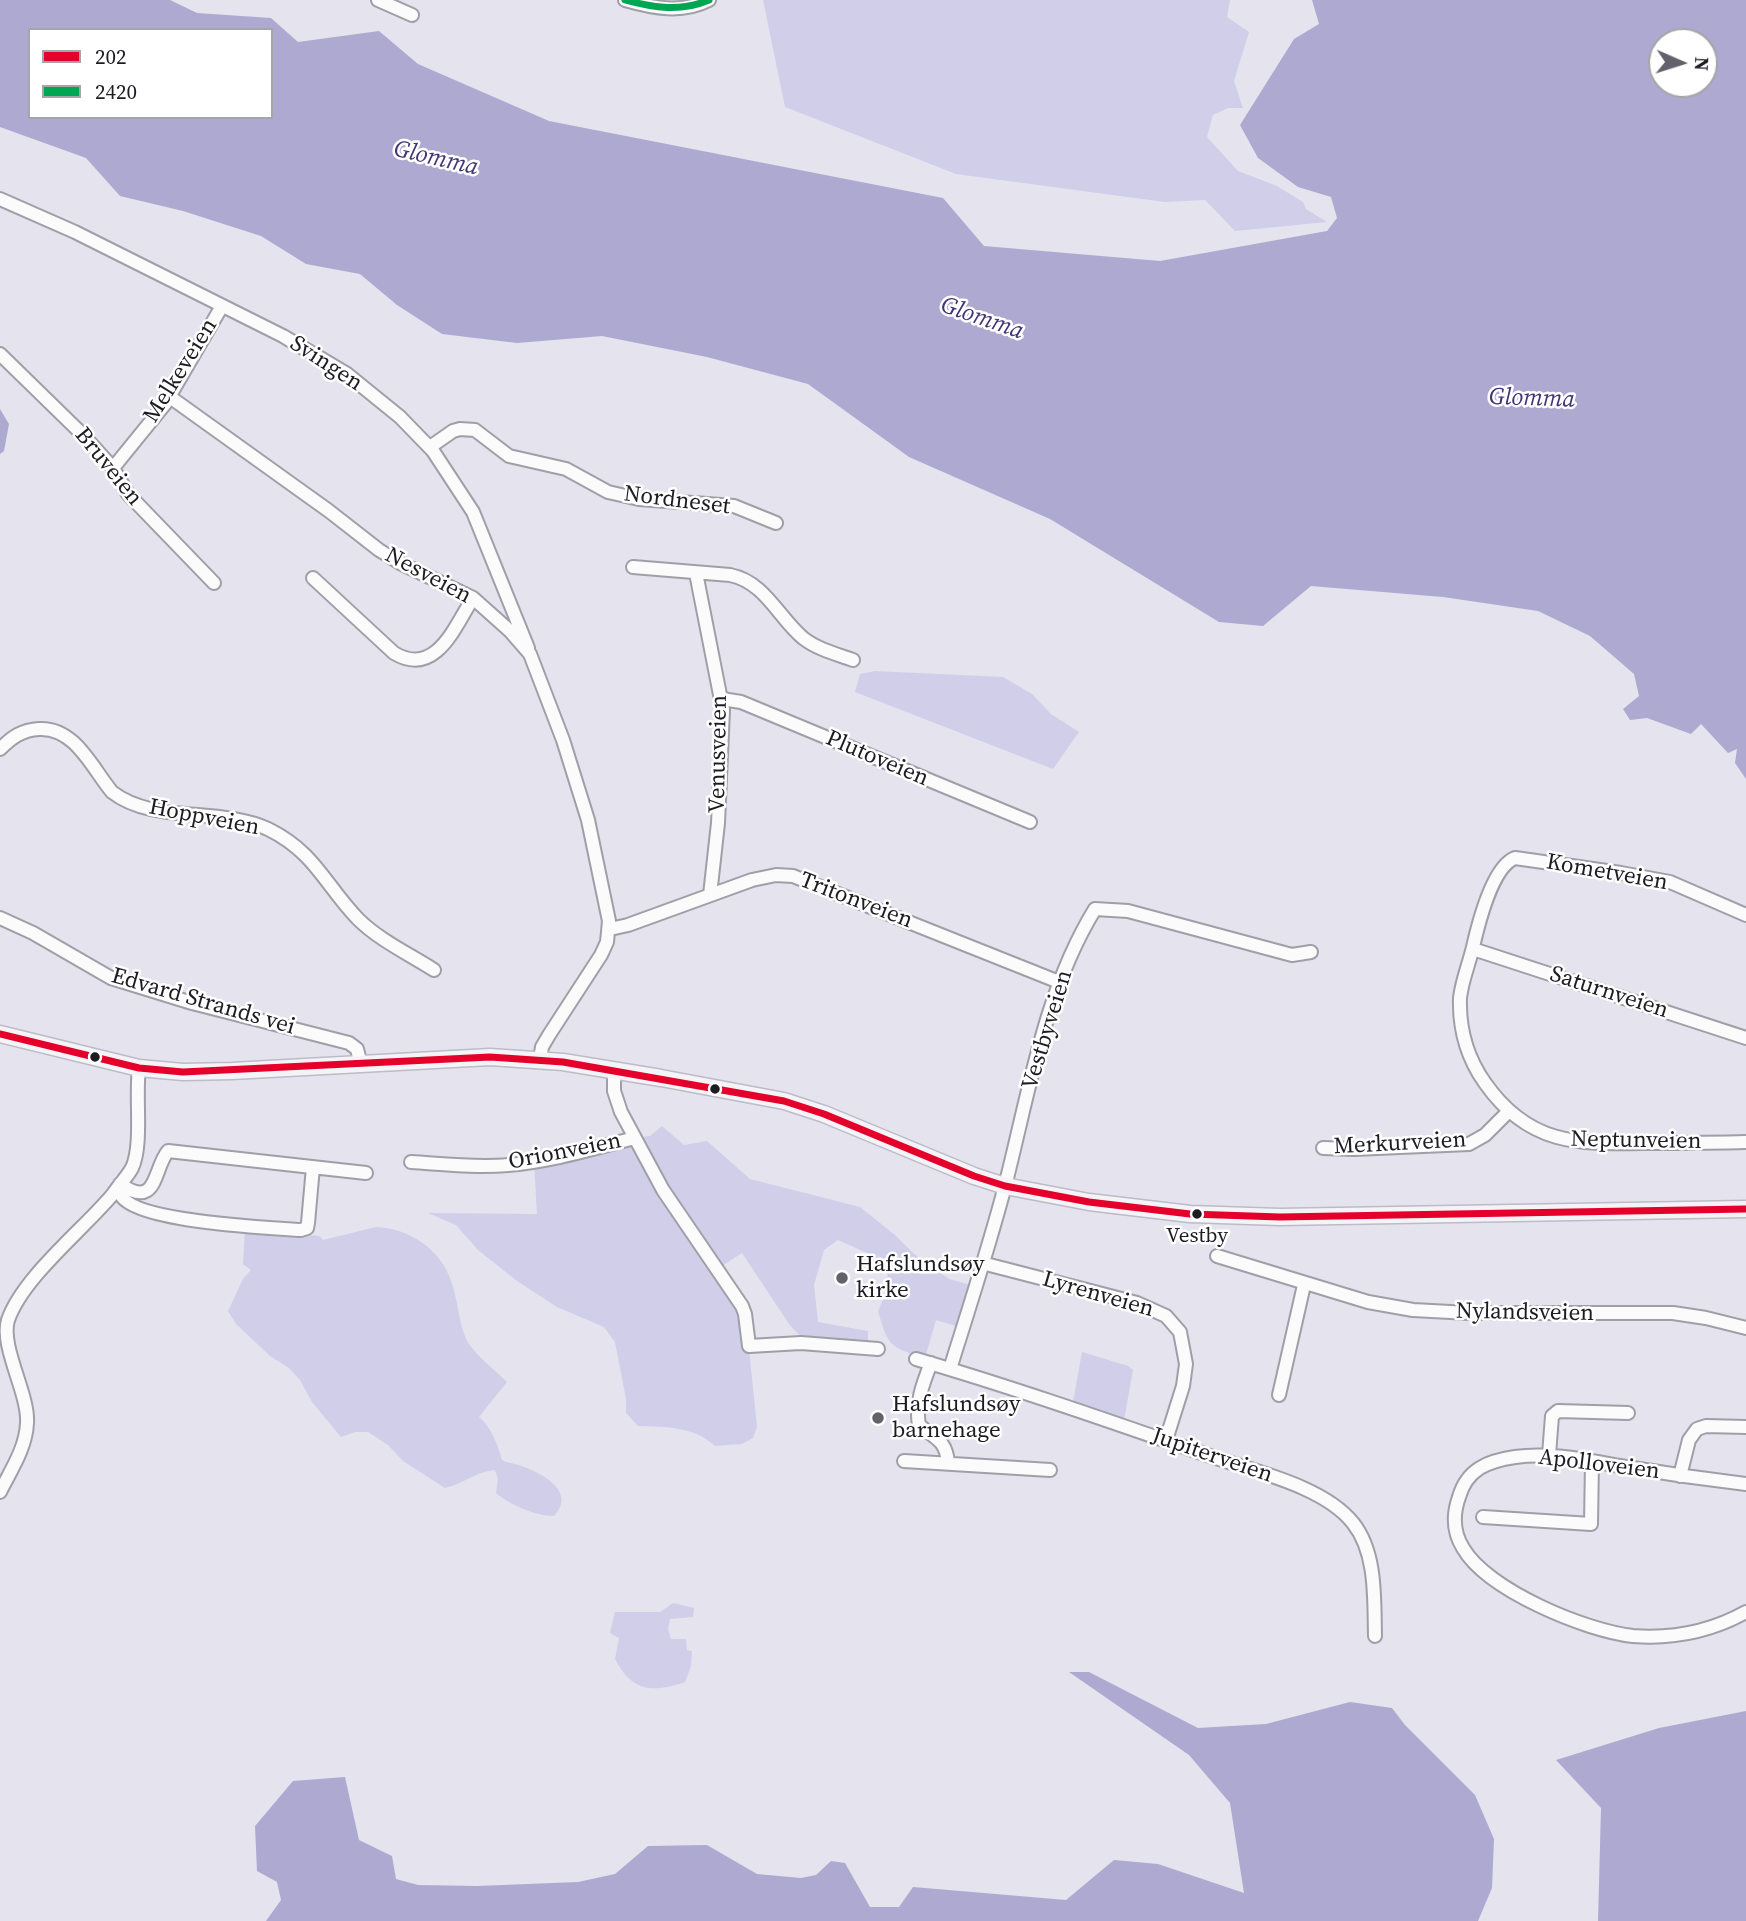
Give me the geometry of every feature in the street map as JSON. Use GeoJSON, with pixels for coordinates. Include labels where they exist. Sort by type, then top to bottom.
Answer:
{"type":"FeatureCollection","features":[{"type":"Feature","properties":{"kind":"main road"},"geometry":{"type":"LineString","coordinates":[[0,1034],[161,1071],[232,1072],[481,1057],[540,1059],[614,1070],[784,1101],[824,1114],[1005,1186],[1156,1211],[1247,1217],[1746,1209]]}},
{"type":"Feature","properties":{"kind":"street"},"geometry":{"type":"LineString","coordinates":[[378,0],[412,15]]}},
{"type":"Feature","properties":{"kind":"street"},"geometry":{"type":"LineString","coordinates":[[625,0],[661,9],[696,5],[709,0]]}},
{"type":"Feature","properties":{"kind":"street","name":"Svingen"},"geometry":{"type":"LineString","coordinates":[[0,199],[75,232],[283,336],[347,374],[400,417],[430,447],[473,512],[530,654]]}},
{"type":"Feature","properties":{"kind":"street","name":"Melkeveien"},"geometry":{"type":"LineString","coordinates":[[113,468],[170,397],[222,306]]}},
{"type":"Feature","properties":{"kind":"street","name":"Bruveien"},"geometry":{"type":"LineString","coordinates":[[0,354],[55,405],[113,468],[128,494],[214,583]]}},
{"type":"Feature","properties":{"kind":"street","name":"Nesveien"},"geometry":{"type":"LineString","coordinates":[[170,397],[329,510],[379,551],[473,598],[530,654],[563,740],[588,820],[604,886],[610,929]]}},
{"type":"Feature","properties":{"kind":"street","name":"Nordneset"},"geometry":{"type":"LineString","coordinates":[[430,447],[453,431],[475,430],[509,456],[566,469],[608,492],[639,499],[729,505],[776,523]]}},
{"type":"Feature","properties":{"kind":"street"},"geometry":{"type":"LineString","coordinates":[[633,566],[730,575],[749,581],[761,590],[795,631],[806,640],[853,660]]}},
{"type":"Feature","properties":{"kind":"street","name":"Venusveien"},"geometry":{"type":"LineString","coordinates":[[696,573],[723,699],[720,805],[710,895]]}},
{"type":"Feature","properties":{"kind":"street"},"geometry":{"type":"LineString","coordinates":[[313,578],[394,653],[408,658],[425,657],[439,651],[473,598]]}},
{"type":"Feature","properties":{"kind":"street"},"geometry":{"type":"LineString","coordinates":[[485,607],[507,595]]}},
{"type":"Feature","properties":{"kind":"street","name":"Plutoveien"},"geometry":{"type":"LineString","coordinates":[[723,699],[741,702],[1030,822]]}},
{"type":"Feature","properties":{"kind":"street","name":"Hoppveien"},"geometry":{"type":"LineString","coordinates":[[0,748],[19,733],[54,730],[71,740],[107,786],[121,798],[151,808],[235,820],[270,831],[309,858],[366,926],[434,970]]}},
{"type":"Feature","properties":{"kind":"street","name":"Kometveien"},"geometry":{"type":"LineString","coordinates":[[1505,863],[1519,858],[1670,882],[1746,915]]}},
{"type":"Feature","properties":{"kind":"street","name":"Neptunveien"},"geometry":{"type":"LineString","coordinates":[[1505,863],[1482,912],[1463,979],[1461,996],[1464,1036],[1470,1057],[1480,1076],[1509,1111],[1539,1131],[1581,1143],[1746,1142]]}},
{"type":"Feature","properties":{"kind":"street","name":"Tritonveien"},"geometry":{"type":"LineString","coordinates":[[610,929],[765,876],[798,877],[1059,982]]}},
{"type":"Feature","properties":{"kind":"street","name":"Vestbyveien"},"geometry":{"type":"LineString","coordinates":[[950,1369],[1005,1186],[1059,982],[1084,926],[1095,909],[1128,911],[1292,955],[1311,952]]}},
{"type":"Feature","properties":{"kind":"street","name":"Edvard Strands vei"},"geometry":{"type":"LineString","coordinates":[[0,918],[33,933],[111,978],[204,1006],[349,1043],[357,1049],[361,1065]]}},
{"type":"Feature","properties":{"kind":"street"},"geometry":{"type":"LineString","coordinates":[[540,1059],[542,1047],[549,1035],[601,955],[610,929]]}},
{"type":"Feature","properties":{"kind":"street","name":"Saturnveien"},"geometry":{"type":"LineString","coordinates":[[1473,948],[1746,1038]]}},
{"type":"Feature","properties":{"kind":"street"},"geometry":{"type":"LineString","coordinates":[[0,1492],[25,1441],[27,1425],[26,1403],[15,1374],[7,1322],[31,1283],[120,1184],[132,1167],[135,1158],[139,1068]]}},
{"type":"Feature","properties":{"kind":"street"},"geometry":{"type":"LineString","coordinates":[[614,1070],[613,1084],[617,1101],[663,1190],[742,1306],[749,1346],[801,1343],[878,1349]]}},
{"type":"Feature","properties":{"kind":"street","name":"Merkurveien"},"geometry":{"type":"LineString","coordinates":[[1323,1148],[1469,1144],[1485,1135],[1509,1111]]}},
{"type":"Feature","properties":{"kind":"street","name":"Orionveien"},"geometry":{"type":"LineString","coordinates":[[411,1162],[509,1165],[551,1159],[635,1138]]}},
{"type":"Feature","properties":{"kind":"street"},"geometry":{"type":"LineString","coordinates":[[120,1184],[135,1192],[148,1190],[156,1180],[168,1151],[366,1173]]}},
{"type":"Feature","properties":{"kind":"street"},"geometry":{"type":"LineString","coordinates":[[120,1184],[121,1195],[126,1200],[134,1206],[157,1214],[190,1220],[301,1230],[306,1228],[308,1223],[313,1167]]}},
{"type":"Feature","properties":{"kind":"street","name":"Nylandsveien"},"geometry":{"type":"LineString","coordinates":[[1217,1256],[1368,1303],[1426,1311],[1672,1313],[1746,1328]]}},
{"type":"Feature","properties":{"kind":"street","name":"Lyrenveien"},"geometry":{"type":"LineString","coordinates":[[982,1263],[1138,1303],[1166,1316],[1180,1332],[1186,1364],[1183,1386],[1166,1440]]}},
{"type":"Feature","properties":{"kind":"street"},"geometry":{"type":"LineString","coordinates":[[1279,1395],[1304,1285]]}},
{"type":"Feature","properties":{"kind":"street","name":"Jupiterveien"},"geometry":{"type":"LineString","coordinates":[[916,1359],[1166,1440],[1304,1489],[1343,1512],[1361,1535],[1372,1574],[1376,1636]]}},
{"type":"Feature","properties":{"kind":"street"},"geometry":{"type":"LineString","coordinates":[[931,1363],[923,1381],[917,1413],[919,1425],[936,1435],[943,1443],[948,1453],[948,1462]]}},
{"type":"Feature","properties":{"kind":"street"},"geometry":{"type":"LineString","coordinates":[[1549,1455],[1552,1416],[1558,1411],[1628,1413]]}},
{"type":"Feature","properties":{"kind":"street"},"geometry":{"type":"LineString","coordinates":[[1680,1476],[1689,1440],[1699,1427],[1746,1427]]}},
{"type":"Feature","properties":{"kind":"street","name":"Apolloveien"},"geometry":{"type":"LineString","coordinates":[[1746,1484],[1549,1455],[1514,1457],[1487,1463],[1472,1472],[1463,1484],[1456,1509],[1456,1530],[1466,1553],[1508,1588],[1551,1612],[1605,1630],[1632,1636],[1669,1636],[1697,1632],[1746,1612]]}},
{"type":"Feature","properties":{"kind":"street"},"geometry":{"type":"LineString","coordinates":[[904,1461],[1050,1470]]}},
{"type":"Feature","properties":{"kind":"street"},"geometry":{"type":"LineString","coordinates":[[1483,1517],[1591,1524],[1592,1461]]}},
{"type":"Feature","properties":{"kind":"shaded area"},"geometry":{"type":"Polygon","coordinates":[[[763,0],[1230,0],[1227,17],[1249,32],[1234,81],[1243,108],[1228,108],[1213,115],[1207,137],[1238,171],[1277,186],[1303,202],[1306,209],[1327,222],[1235,231],[1205,200],[1165,202],[956,174],[785,107],[763,0]]]}},
{"type":"Feature","properties":{"kind":"shaded area"},"geometry":{"type":"Polygon","coordinates":[[[875,671],[1003,677],[1032,694],[1051,714],[1079,732],[1053,769],[855,692],[860,674],[875,671]]]}},
{"type":"Feature","properties":{"kind":"shaded area"},"geometry":{"type":"Polygon","coordinates":[[[662,1126],[684,1145],[707,1141],[750,1179],[860,1207],[914,1254],[949,1279],[971,1285],[959,1327],[936,1320],[925,1358],[897,1348],[884,1332],[878,1311],[889,1286],[886,1264],[838,1240],[824,1250],[814,1285],[818,1322],[868,1331],[868,1346],[803,1339],[789,1324],[742,1253],[722,1266],[673,1194],[641,1137],[650,1136],[662,1126]]]}},
{"type":"Feature","properties":{"kind":"shaded area"},"geometry":{"type":"Polygon","coordinates":[[[635,1138],[746,1320],[757,1427],[753,1438],[742,1444],[715,1446],[689,1431],[638,1426],[626,1413],[626,1399],[615,1342],[604,1327],[557,1307],[517,1281],[478,1250],[456,1225],[428,1213],[537,1214],[534,1162],[635,1138]]]}},
{"type":"Feature","properties":{"kind":"shaded area"},"geometry":{"type":"Polygon","coordinates":[[[376,1227],[400,1231],[411,1236],[422,1242],[440,1259],[453,1288],[466,1339],[507,1382],[479,1417],[493,1437],[502,1460],[536,1472],[559,1490],[560,1507],[554,1516],[524,1509],[496,1493],[498,1479],[495,1470],[445,1488],[403,1461],[388,1445],[368,1432],[355,1432],[341,1437],[312,1402],[300,1380],[236,1324],[228,1311],[243,1279],[251,1270],[243,1264],[245,1229],[319,1236],[323,1240],[376,1227]]]}},
{"type":"Feature","properties":{"kind":"shaded area"},"geometry":{"type":"Polygon","coordinates":[[[1082,1352],[1128,1366],[1133,1370],[1124,1420],[1073,1402],[1082,1352]]]}},
{"type":"Feature","properties":{"kind":"shaded area"},"geometry":{"type":"Polygon","coordinates":[[[673,1603],[694,1608],[693,1617],[670,1619],[668,1629],[671,1639],[686,1639],[687,1650],[692,1651],[691,1666],[685,1682],[663,1688],[636,1684],[615,1659],[619,1638],[610,1633],[615,1612],[660,1612],[673,1603]]]}},
{"type":"Feature","properties":{"kind":"water","name":"Glomma"},"geometry":{"type":"Polygon","coordinates":[[[0,0],[170,0],[197,13],[271,18],[298,42],[379,31],[418,64],[549,121],[943,198],[984,246],[1160,261],[1327,231],[1337,218],[1331,197],[1298,187],[1258,158],[1240,125],[1294,39],[1319,24],[1312,0],[1746,0],[1746,779],[1735,763],[1737,749],[1728,753],[1701,724],[1691,734],[1647,718],[1630,720],[1623,709],[1639,696],[1634,674],[1590,636],[1538,611],[1443,597],[1311,586],[1263,626],[1219,622],[1050,519],[909,457],[808,384],[707,357],[602,336],[517,343],[442,334],[397,305],[360,274],[306,264],[261,236],[183,211],[120,196],[86,158],[0,127],[0,0]]]}},
{"type":"Feature","properties":{"kind":"water"},"geometry":{"type":"Polygon","coordinates":[[[0,409],[9,424],[4,451],[0,454],[0,409]]]}},
{"type":"Feature","properties":{"kind":"water"},"geometry":{"type":"Polygon","coordinates":[[[1069,1672],[1089,1672],[1198,1728],[1266,1724],[1350,1702],[1392,1708],[1405,1725],[1475,1795],[1494,1839],[1492,1888],[1478,1921],[266,1921],[281,1900],[277,1882],[257,1871],[255,1826],[293,1781],[345,1777],[359,1840],[392,1856],[396,1879],[418,1885],[477,1886],[578,1882],[615,1874],[648,1846],[707,1845],[757,1874],[801,1878],[816,1875],[831,1861],[845,1863],[870,1907],[899,1907],[913,1887],[1066,1900],[1114,1860],[1158,1864],[1244,1893],[1230,1803],[1189,1755],[1069,1672]]]}},
{"type":"Feature","properties":{"kind":"water"},"geometry":{"type":"Polygon","coordinates":[[[1746,1711],[1746,1921],[1598,1921],[1601,1808],[1556,1760],[1659,1728],[1746,1711]]]}},
{"type":"Feature","properties":{"kind":"transit line","name":"2420"},"geometry":{"type":"LineString","coordinates":[[625,0],[667,8],[709,0]]}},
{"type":"Feature","properties":{"kind":"transit line","name":"202"},"geometry":{"type":"LineString","coordinates":[[0,1034],[139,1068],[183,1072],[490,1057],[563,1062],[784,1101],[824,1114],[974,1176],[1005,1186],[1089,1202],[1190,1214],[1280,1217],[1746,1209]]}},
{"type":"Feature","properties":{"kind":"place","name":"Vestby"},"geometry":{"type":"Point","coordinates":[1197,1214]}},
{"type":"Feature","properties":{"kind":"place","name":"Hafslundsøy kirke"},"geometry":{"type":"Point","coordinates":[842,1278]}},
{"type":"Feature","properties":{"kind":"place","name":"Hafslundsøy barnehage"},"geometry":{"type":"Point","coordinates":[878,1418]}}]}
